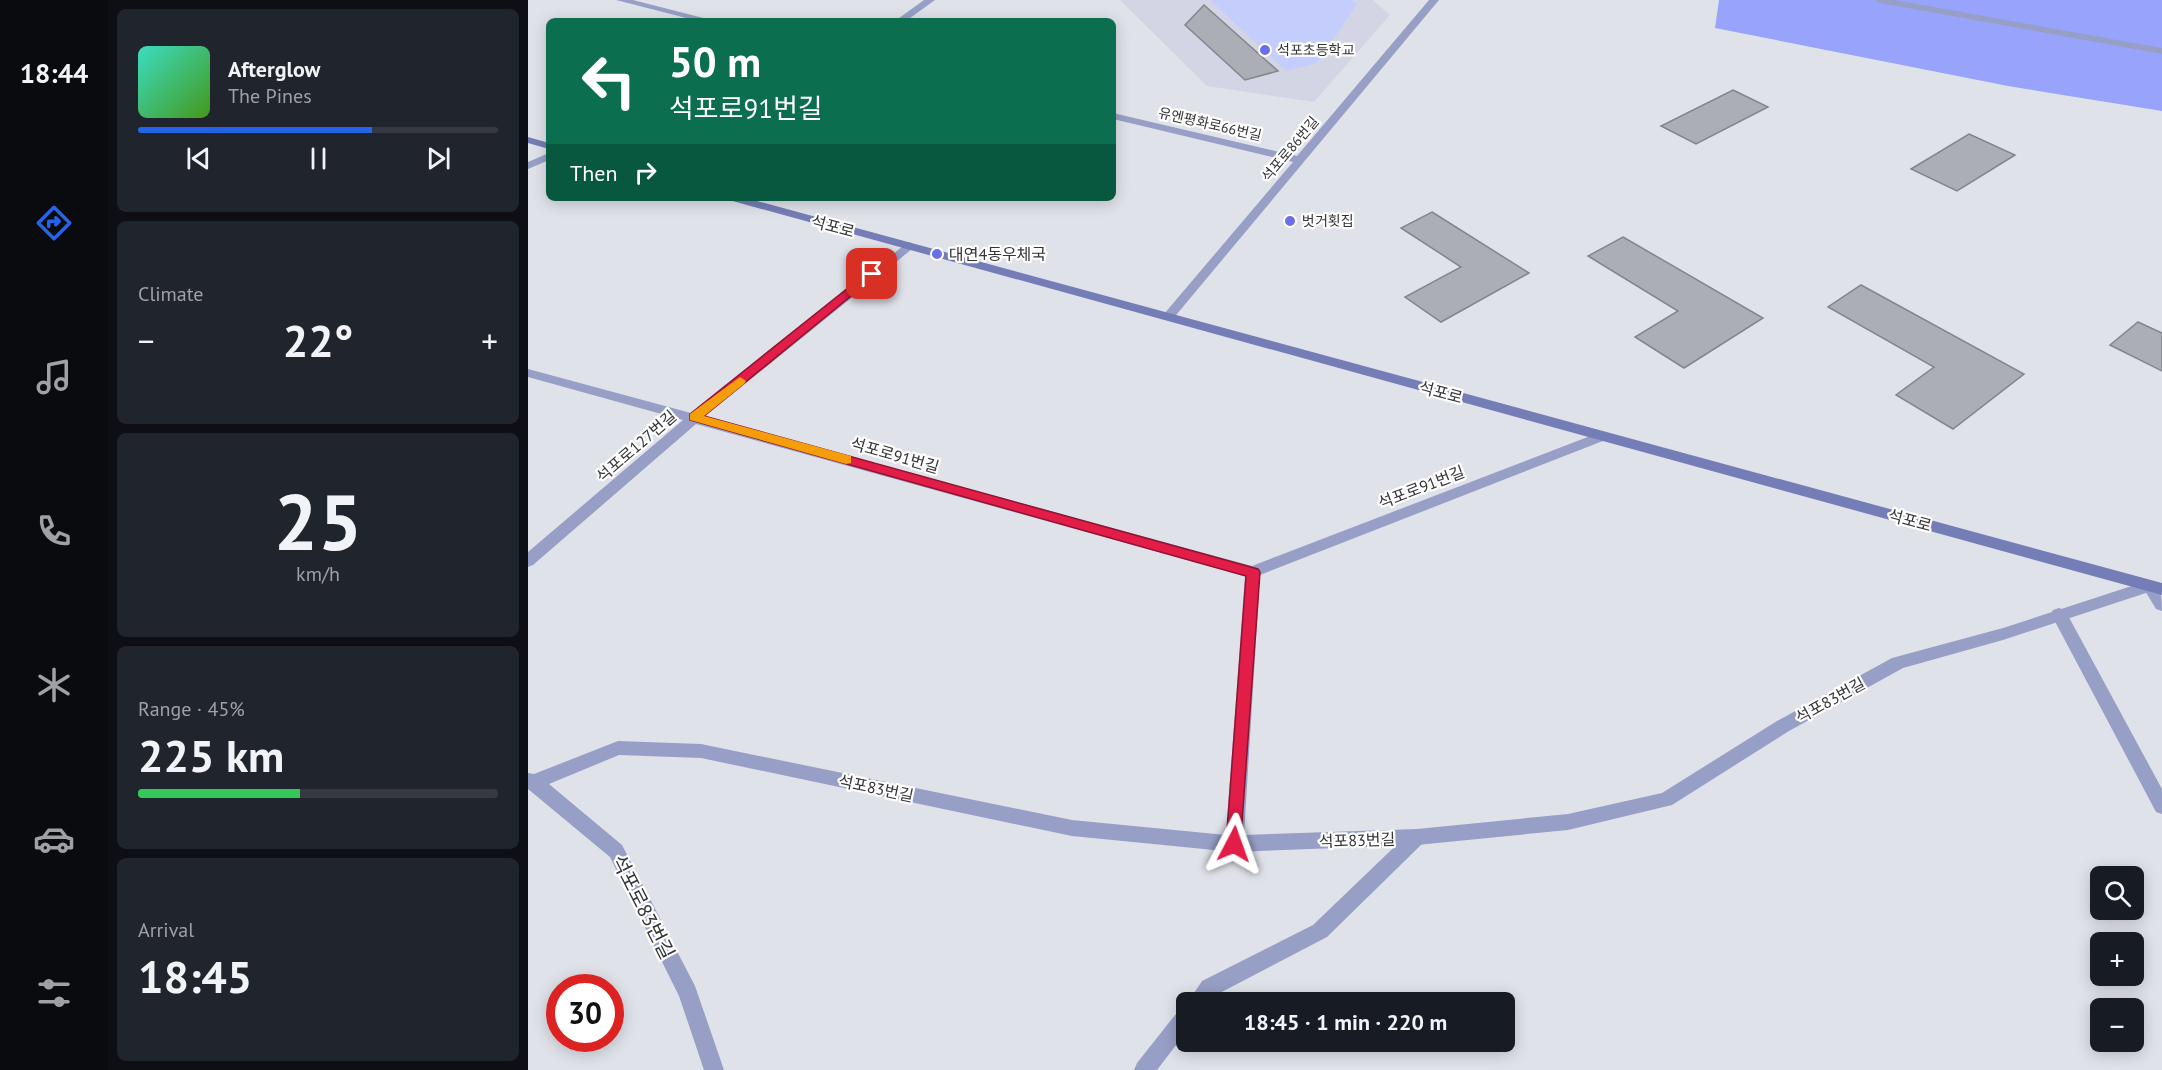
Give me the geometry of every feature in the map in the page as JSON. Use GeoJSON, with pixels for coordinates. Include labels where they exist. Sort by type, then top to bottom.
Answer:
{"type":"FeatureCollection","features":[{"type":"Feature","properties":{"kind":"main road"},"geometry":{"type":"LineString","coordinates":[[528,140],[546,145]]}},
{"type":"Feature","properties":{"kind":"main road","name":"석포로"},"geometry":{"type":"LineString","coordinates":[[744,201],[2156,587]]}},
{"type":"Feature","properties":{"kind":"street"},"geometry":{"type":"LineString","coordinates":[[621,0],[697,18]]}},
{"type":"Feature","properties":{"kind":"street"},"geometry":{"type":"LineString","coordinates":[[904,18],[930,0]]}},
{"type":"Feature","properties":{"kind":"street","name":"석포로86번길"},"geometry":{"type":"LineString","coordinates":[[1168,317],[1434,0]]}},
{"type":"Feature","properties":{"kind":"street"},"geometry":{"type":"LineString","coordinates":[[1880,0],[2162,51]]}},
{"type":"Feature","properties":{"kind":"street","name":"유엔평화로66번길"},"geometry":{"type":"LineString","coordinates":[[1116,117],[1300,160]]}},
{"type":"Feature","properties":{"kind":"street"},"geometry":{"type":"LineString","coordinates":[[528,166],[546,157]]}},
{"type":"Feature","properties":{"kind":"street","name":"석포로127번길"},"geometry":{"type":"LineString","coordinates":[[528,561],[694,417],[908,246]]}},
{"type":"Feature","properties":{"kind":"street","name":"석포로91번길"},"geometry":{"type":"LineString","coordinates":[[528,373],[1253,572],[1603,436]]}},
{"type":"Feature","properties":{"kind":"street"},"geometry":{"type":"LineString","coordinates":[[1234,844],[1253,572]]}},
{"type":"Feature","properties":{"kind":"street"},"geometry":{"type":"LineString","coordinates":[[2156,587],[2162,605]]}},
{"type":"Feature","properties":{"kind":"street","name":"석포83번길"},"geometry":{"type":"LineString","coordinates":[[530,785],[618,748],[701,751],[1072,828],[1234,844],[1417,837],[1568,822],[1666,800],[1783,726],[1898,663],[2003,634],[2059,614],[2156,587]]}},
{"type":"Feature","properties":{"kind":"street"},"geometry":{"type":"LineString","coordinates":[[2059,614],[2162,806]]}},
{"type":"Feature","properties":{"kind":"street","name":"석포로83번길"},"geometry":{"type":"LineString","coordinates":[[530,785],[616,851],[688,993],[714,1070]]}},
{"type":"Feature","properties":{"kind":"street"},"geometry":{"type":"LineString","coordinates":[[1206,992],[1209,988],[1320,931],[1417,837]]}},
{"type":"Feature","properties":{"kind":"street"},"geometry":{"type":"LineString","coordinates":[[1144,1070],[1176,1030]]}},
{"type":"Feature","properties":{"kind":"shaded area","name":"석포초등학교"},"geometry":{"type":"Polygon","coordinates":[[[1120,0],[1373,0],[1390,15],[1314,102],[1207,86],[1120,0]]]}},
{"type":"Feature","properties":{"kind":"shaded area"},"geometry":{"type":"Polygon","coordinates":[[[1210,0],[1352,0],[1357,4],[1317,63],[1286,71],[1210,0]]]}},
{"type":"Feature","properties":{"kind":"shaded area"},"geometry":{"type":"Polygon","coordinates":[[[1719,0],[2162,0],[2162,111],[2008,86],[1715,28],[1719,0]]]}},
{"type":"Feature","properties":{"kind":"building"},"geometry":{"type":"Polygon","coordinates":[[[1204,5],[1278,71],[1245,80],[1185,25],[1204,5]]]}},
{"type":"Feature","properties":{"kind":"building"},"geometry":{"type":"Polygon","coordinates":[[[1733,90],[1768,107],[1696,144],[1661,126],[1733,90]]]}},
{"type":"Feature","properties":{"kind":"building"},"geometry":{"type":"Polygon","coordinates":[[[1969,134],[2015,155],[1957,191],[1911,169],[1969,134]]]}},
{"type":"Feature","properties":{"kind":"building"},"geometry":{"type":"Polygon","coordinates":[[[1432,212],[1529,273],[1441,322],[1405,297],[1461,267],[1401,228],[1432,212]]]}},
{"type":"Feature","properties":{"kind":"building"},"geometry":{"type":"Polygon","coordinates":[[[1623,237],[1763,318],[1684,368],[1635,337],[1678,311],[1588,256],[1623,237]]]}},
{"type":"Feature","properties":{"kind":"building"},"geometry":{"type":"Polygon","coordinates":[[[1861,285],[2024,374],[1953,429],[1896,395],[1934,367],[1828,307],[1861,285]]]}},
{"type":"Feature","properties":{"kind":"building"},"geometry":{"type":"Polygon","coordinates":[[[2138,322],[2162,333],[2162,371],[2110,345],[2138,322]]]}},
{"type":"Feature","properties":{"kind":"slow traffic"},"geometry":{"type":"LineString","coordinates":[[740,381],[694,417],[846,460]]}},
{"type":"Feature","properties":{"kind":"place","name":"석포초등학교"},"geometry":{"type":"Point","coordinates":[1265,50]}},
{"type":"Feature","properties":{"kind":"place","name":"벗거횟집"},"geometry":{"type":"Point","coordinates":[1290,221]}},
{"type":"Feature","properties":{"kind":"place","name":"대연4동우체국"},"geometry":{"type":"Point","coordinates":[937,254]}},
{"type":"Feature","properties":{"kind":"route"},"geometry":{"type":"LineString","coordinates":[[872,274],[694,417],[1253,572],[1234,844]]}}]}
